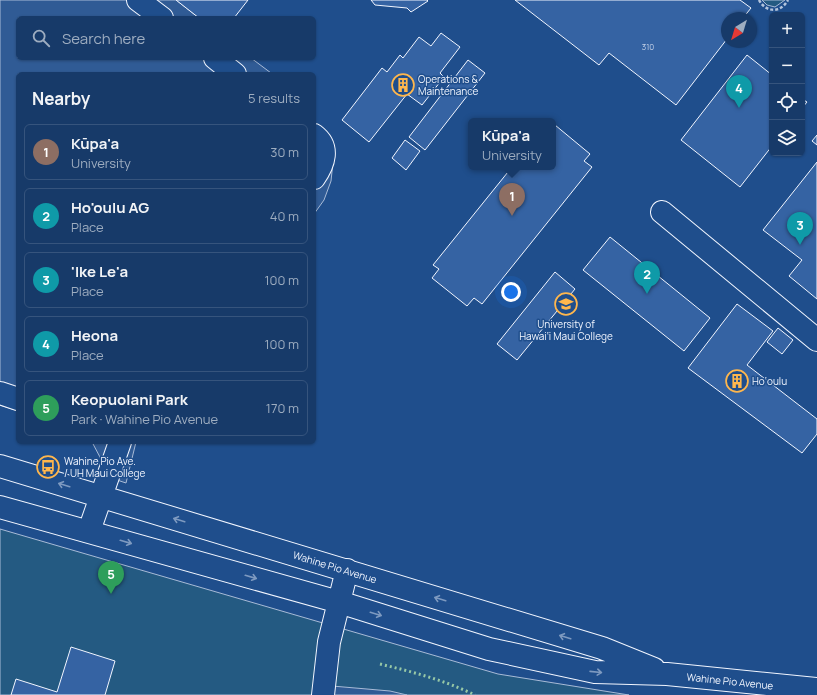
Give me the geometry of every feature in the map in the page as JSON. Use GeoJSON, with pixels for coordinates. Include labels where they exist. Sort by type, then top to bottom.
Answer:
{"type":"FeatureCollection","features":[{"type":"Feature","properties":{"kind":"street"},"geometry":{"type":"LineString","coordinates":[[138,0],[159,16]]}},
{"type":"Feature","properties":{"kind":"street"},"geometry":{"type":"LineString","coordinates":[[218,60],[233,72]]}},
{"type":"Feature","properties":{"kind":"street"},"geometry":{"type":"LineString","coordinates":[[316,137],[322,143],[324,157],[321,168],[316,175]]}},
{"type":"Feature","properties":{"kind":"street"},"geometry":{"type":"LineString","coordinates":[[662,212],[817,340]]}},
{"type":"Feature","properties":{"kind":"street"},"geometry":{"type":"LineString","coordinates":[[0,393],[16,398]]}},
{"type":"Feature","properties":{"kind":"street"},"geometry":{"type":"LineString","coordinates":[[89,531],[119,444]]}},
{"type":"Feature","properties":{"kind":"street","name":"Wahine Pio Avenue"},"geometry":{"type":"LineString","coordinates":[[0,466],[602,648],[667,674]]}},
{"type":"Feature","properties":{"kind":"street","name":"Wahine Pio Avenue"},"geometry":{"type":"LineString","coordinates":[[0,506],[339,602],[489,649],[595,672],[667,674],[817,689]]}},
{"type":"Feature","properties":{"kind":"street"},"geometry":{"type":"LineString","coordinates":[[323,695],[329,642],[347,570]]}},
{"type":"Feature","properties":{"kind":"path"},"geometry":{"type":"LineString","coordinates":[[758,0],[763,7],[771,10],[783,7],[788,0]]}},
{"type":"Feature","properties":{"kind":"shaded area"},"geometry":{"type":"Polygon","coordinates":[[[0,0],[176,0],[196,16],[16,16],[16,60],[254,60],[270,72],[16,72],[16,410],[0,405],[0,0]]]}},
{"type":"Feature","properties":{"kind":"shaded area"},"geometry":{"type":"Polygon","coordinates":[[[762,0],[785,0],[775,7],[767,5],[762,0]]]}},
{"type":"Feature","properties":{"kind":"shaded area"},"geometry":{"type":"Polygon","coordinates":[[[316,132],[333,162],[331,181],[324,200],[316,211],[316,132]]]}},
{"type":"Feature","properties":{"kind":"shaded area"},"geometry":{"type":"Polygon","coordinates":[[[93,444],[136,444],[126,483],[111,478],[93,444]]]}},
{"type":"Feature","properties":{"kind":"shaded area"},"geometry":{"type":"Polygon","coordinates":[[[0,529],[498,674],[629,695],[0,695],[0,529]]]}},
{"type":"Feature","properties":{"kind":"shaded area"},"geometry":{"type":"Polygon","coordinates":[[[332,686],[390,691],[407,695],[332,695],[332,686]]]}},
{"type":"Feature","properties":{"kind":"building"},"geometry":{"type":"Polygon","coordinates":[[[176,0],[248,0],[236,16],[196,16],[176,0]]]}},
{"type":"Feature","properties":{"kind":"building"},"geometry":{"type":"Polygon","coordinates":[[[371,0],[428,1],[411,12],[407,8],[375,5],[371,0]]]}},
{"type":"Feature","properties":{"kind":"building"},"geometry":{"type":"Polygon","coordinates":[[[515,0],[740,0],[751,8],[748,12],[721,12],[721,47],[676,105],[609,53],[599,65],[515,0]]]}},
{"type":"Feature","properties":{"kind":"building","name":"Operations & Maintenance"},"geometry":{"type":"Polygon","coordinates":[[[441,33],[460,47],[440,73],[444,77],[422,105],[407,94],[369,142],[342,120],[382,68],[387,72],[400,55],[403,58],[419,37],[431,46],[441,33]]]}},
{"type":"Feature","properties":{"kind":"building"},"geometry":{"type":"Polygon","coordinates":[[[747,55],[769,73],[769,150],[740,187],[681,140],[747,55]]]}},
{"type":"Feature","properties":{"kind":"building"},"geometry":{"type":"Polygon","coordinates":[[[468,60],[485,73],[425,150],[409,137],[468,60]]]}},
{"type":"Feature","properties":{"kind":"building"},"geometry":{"type":"Polygon","coordinates":[[[556,126],[590,154],[584,161],[592,167],[482,304],[474,298],[467,306],[432,278],[439,269],[433,265],[510,170],[556,170],[556,126]]]}},
{"type":"Feature","properties":{"kind":"building"},"geometry":{"type":"Polygon","coordinates":[[[817,135],[817,145],[812,141],[817,135]]]}},
{"type":"Feature","properties":{"kind":"building"},"geometry":{"type":"Polygon","coordinates":[[[405,140],[420,151],[406,170],[392,158],[405,140]]]}},
{"type":"Feature","properties":{"kind":"building"},"geometry":{"type":"Polygon","coordinates":[[[817,162],[817,299],[789,276],[802,260],[763,230],[817,162]]]}},
{"type":"Feature","properties":{"kind":"building"},"geometry":{"type":"Polygon","coordinates":[[[610,237],[710,318],[684,351],[583,270],[610,237]]]}},
{"type":"Feature","properties":{"kind":"building"},"geometry":{"type":"Polygon","coordinates":[[[555,272],[575,289],[517,360],[497,344],[555,272]]]}},
{"type":"Feature","properties":{"kind":"building","name":"Ho‘oulu"},"geometry":{"type":"Polygon","coordinates":[[[737,304],[773,331],[747,365],[817,419],[817,434],[802,453],[688,368],[737,304]]]}},
{"type":"Feature","properties":{"kind":"building"},"geometry":{"type":"Polygon","coordinates":[[[778,328],[793,340],[782,354],[767,342],[778,328]]]}},
{"type":"Feature","properties":{"kind":"building"},"geometry":{"type":"Polygon","coordinates":[[[71,647],[115,661],[105,695],[11,695],[16,679],[57,692],[71,647]]]}},
{"type":"Feature","properties":{"kind":"hedge"},"geometry":{"type":"LineString","coordinates":[[380,664],[416,673],[475,695]]}},
{"type":"Feature","properties":{"kind":"place","name":"Operations & Maintenance"},"geometry":{"type":"Point","coordinates":[403,85]}},
{"type":"Feature","properties":{"kind":"place","name":"Heona"},"geometry":{"type":"Point","coordinates":[739,108]}},
{"type":"Feature","properties":{"kind":"place","name":"Kūpa'a"},"geometry":{"type":"Point","coordinates":[512,216]}},
{"type":"Feature","properties":{"kind":"place","name":"'Ike Le'a"},"geometry":{"type":"Point","coordinates":[800,245]}},
{"type":"Feature","properties":{"kind":"place","name":"Ho'oulu AG"},"geometry":{"type":"Point","coordinates":[647,294]}},
{"type":"Feature","properties":{"kind":"place","name":"University of Hawai‘i Maui College"},"geometry":{"type":"Point","coordinates":[566,304]}},
{"type":"Feature","properties":{"kind":"place","name":"Ho‘oulu"},"geometry":{"type":"Point","coordinates":[737,381]}},
{"type":"Feature","properties":{"kind":"place","name":"Wahine Pio Ave. / UH Maui College"},"geometry":{"type":"Point","coordinates":[48,467]}},
{"type":"Feature","properties":{"kind":"place","name":"Keopuolani Park"},"geometry":{"type":"Point","coordinates":[111,594]}}]}
